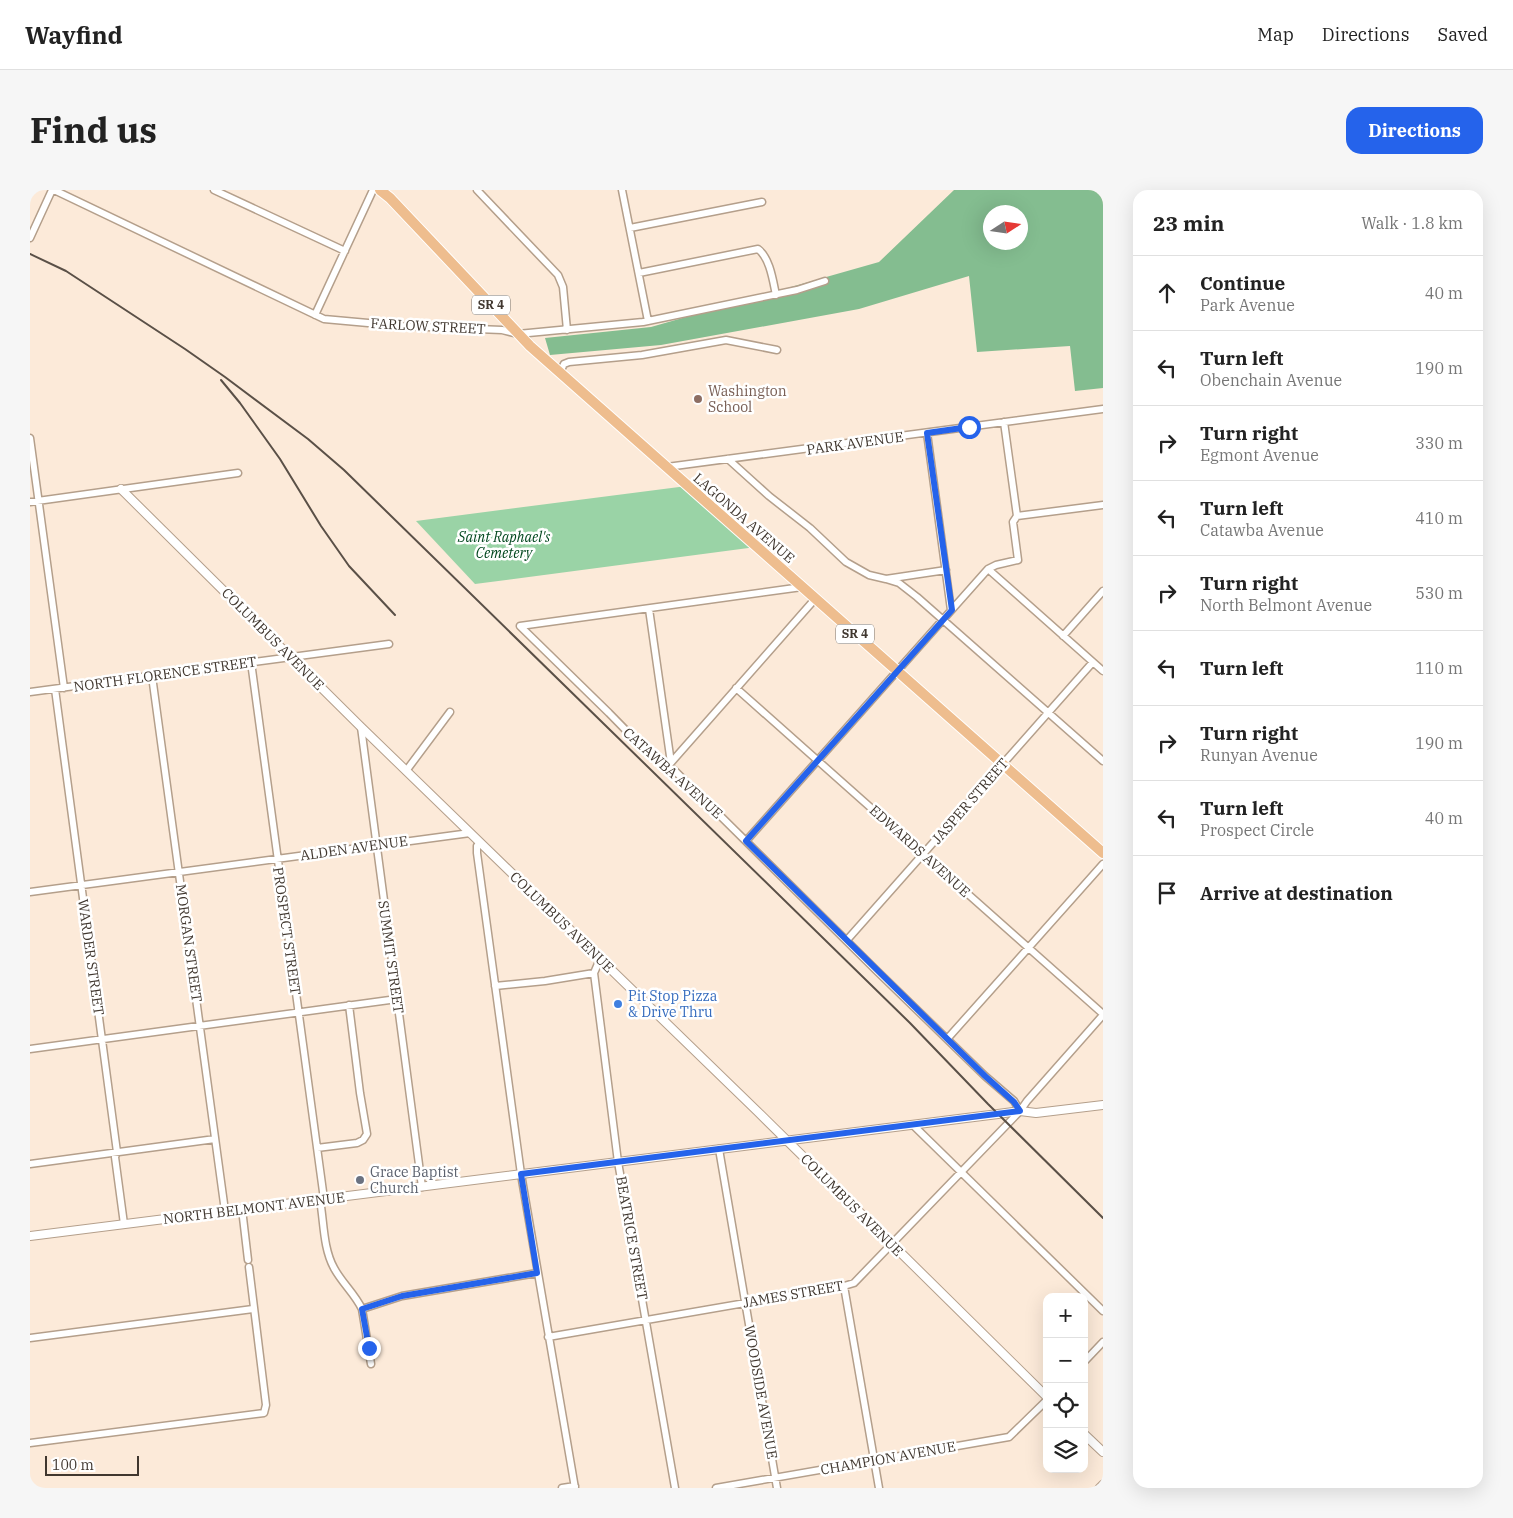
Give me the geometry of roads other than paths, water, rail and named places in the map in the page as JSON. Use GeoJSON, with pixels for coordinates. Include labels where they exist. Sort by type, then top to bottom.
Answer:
{"type":"FeatureCollection","features":[{"type":"Feature","properties":{"kind":"main road","name":"LAGONDA AVENUE"},"geometry":{"type":"LineString","coordinates":[[380,190],[390,198],[518,334],[666,468],[1103,853]]}},
{"type":"Feature","properties":{"kind":"street"},"geometry":{"type":"LineString","coordinates":[[30,238],[53,190]]}},
{"type":"Feature","properties":{"kind":"street","name":"FARLOW STREET"},"geometry":{"type":"LineString","coordinates":[[53,190],[324,319],[401,326],[502,330],[518,334],[648,321],[776,295],[825,281]]}},
{"type":"Feature","properties":{"kind":"street"},"geometry":{"type":"LineString","coordinates":[[214,190],[345,251]]}},
{"type":"Feature","properties":{"kind":"street"},"geometry":{"type":"LineString","coordinates":[[315,315],[373,190]]}},
{"type":"Feature","properties":{"kind":"street"},"geometry":{"type":"LineString","coordinates":[[477,190],[558,275],[563,287],[567,330]]}},
{"type":"Feature","properties":{"kind":"street"},"geometry":{"type":"LineString","coordinates":[[622,190],[648,321]]}},
{"type":"Feature","properties":{"kind":"street"},"geometry":{"type":"LineString","coordinates":[[630,228],[762,202]]}},
{"type":"Feature","properties":{"kind":"street"},"geometry":{"type":"LineString","coordinates":[[639,273],[758,249],[766,260],[776,295]]}},
{"type":"Feature","properties":{"kind":"street"},"geometry":{"type":"LineString","coordinates":[[560,372],[564,364],[569,362],[642,355],[726,340],[778,350]]}},
{"type":"Feature","properties":{"kind":"street","name":"PARK AVENUE"},"geometry":{"type":"LineString","coordinates":[[666,468],[1103,409]]}},
{"type":"Feature","properties":{"kind":"street"},"geometry":{"type":"LineString","coordinates":[[746,841],[988,570],[996,565],[1018,560],[1013,522],[1017,516],[1004,422]]}},
{"type":"Feature","properties":{"kind":"street"},"geometry":{"type":"LineString","coordinates":[[927,433],[952,610]]}},
{"type":"Feature","properties":{"kind":"street"},"geometry":{"type":"LineString","coordinates":[[30,438],[64,688]]}},
{"type":"Feature","properties":{"kind":"street"},"geometry":{"type":"LineString","coordinates":[[728,459],[769,496],[810,528],[846,562],[869,575],[899,583],[1103,760]]}},
{"type":"Feature","properties":{"kind":"street"},"geometry":{"type":"LineString","coordinates":[[30,502],[238,474]]}},
{"type":"Feature","properties":{"kind":"street","name":"COLUMBUS AVENUE"},"geometry":{"type":"LineString","coordinates":[[121,490],[406,771],[787,1141],[1043,1395]]}},
{"type":"Feature","properties":{"kind":"street"},"geometry":{"type":"LineString","coordinates":[[1017,516],[1103,505]]}},
{"type":"Feature","properties":{"kind":"street"},"geometry":{"type":"LineString","coordinates":[[886,579],[946,570]]}},
{"type":"Feature","properties":{"kind":"street"},"geometry":{"type":"LineString","coordinates":[[988,570],[1103,671]]}},
{"type":"Feature","properties":{"kind":"street"},"geometry":{"type":"LineString","coordinates":[[670,765],[649,609],[802,587]]}},
{"type":"Feature","properties":{"kind":"street"},"geometry":{"type":"LineString","coordinates":[[1063,636],[1103,591]]}},
{"type":"Feature","properties":{"kind":"street"},"geometry":{"type":"LineString","coordinates":[[670,765],[815,599]]}},
{"type":"Feature","properties":{"kind":"street","name":"CATAWBA AVENUE"},"geometry":{"type":"LineString","coordinates":[[649,609],[520,626],[653,758],[661,764],[670,765],[985,1076],[1014,1102],[1020,1111]]}},
{"type":"Feature","properties":{"kind":"street","name":"NORTH FLORENCE STREET"},"geometry":{"type":"LineString","coordinates":[[30,692],[389,644]]}},
{"type":"Feature","properties":{"kind":"street","name":"PROSPECT STREET"},"geometry":{"type":"LineString","coordinates":[[251,662],[317,1148],[329,1258],[339,1277],[362,1309]]}},
{"type":"Feature","properties":{"kind":"street","name":"JASPER STREET"},"geometry":{"type":"LineString","coordinates":[[847,940],[1093,662]]}},
{"type":"Feature","properties":{"kind":"street","name":"MORGAN STREET"},"geometry":{"type":"LineString","coordinates":[[152,676],[225,1211]]}},
{"type":"Feature","properties":{"kind":"street","name":"EDWARDS AVENUE"},"geometry":{"type":"LineString","coordinates":[[736,688],[1103,1015]]}},
{"type":"Feature","properties":{"kind":"street","name":"WARDER STREET"},"geometry":{"type":"LineString","coordinates":[[55,689],[117,1152],[115,1157],[124,1224]]}},
{"type":"Feature","properties":{"kind":"street"},"geometry":{"type":"LineString","coordinates":[[406,771],[450,712]]}},
{"type":"Feature","properties":{"kind":"street","name":"SUMMIT STREET"},"geometry":{"type":"LineString","coordinates":[[361,727],[422,1187]]}},
{"type":"Feature","properties":{"kind":"street","name":"ALDEN AVENUE"},"geometry":{"type":"LineString","coordinates":[[30,892],[470,833]]}},
{"type":"Feature","properties":{"kind":"street"},"geometry":{"type":"LineString","coordinates":[[480,842],[477,846],[477,853],[521,1174],[575,1487],[562,1488]]}},
{"type":"Feature","properties":{"kind":"street"},"geometry":{"type":"LineString","coordinates":[[948,1038],[1103,864]]}},
{"type":"Feature","properties":{"kind":"street"},"geometry":{"type":"LineString","coordinates":[[496,986],[594,973],[600,959]]}},
{"type":"Feature","properties":{"kind":"street","name":"BEATRICE STREET"},"geometry":{"type":"LineString","coordinates":[[594,973],[618,1162],[675,1488]]}},
{"type":"Feature","properties":{"kind":"street"},"geometry":{"type":"LineString","coordinates":[[30,1049],[397,999]]}},
{"type":"Feature","properties":{"kind":"street"},"geometry":{"type":"LineString","coordinates":[[317,1148],[358,1143],[367,1134],[349,1006]]}},
{"type":"Feature","properties":{"kind":"street","name":"JAMES STREET"},"geometry":{"type":"LineString","coordinates":[[548,1337],[844,1286],[856,1281],[1020,1111],[1103,1015]]}},
{"type":"Feature","properties":{"kind":"street","name":"NORTH BELMONT AVENUE"},"geometry":{"type":"LineString","coordinates":[[30,1236],[225,1211],[322,1201],[1020,1111],[1036,1113],[1103,1105]]}},
{"type":"Feature","properties":{"kind":"street"},"geometry":{"type":"LineString","coordinates":[[913,1125],[1103,1311]]}},
{"type":"Feature","properties":{"kind":"street"},"geometry":{"type":"LineString","coordinates":[[30,1164],[215,1139]]}},
{"type":"Feature","properties":{"kind":"street","name":"WOODSIDE AVENUE"},"geometry":{"type":"LineString","coordinates":[[719,1149],[777,1488]]}},
{"type":"Feature","properties":{"kind":"street"},"geometry":{"type":"LineString","coordinates":[[30,1443],[260,1414],[265,1410],[266,1405],[242,1209]]}},
{"type":"Feature","properties":{"kind":"street"},"geometry":{"type":"LineString","coordinates":[[371,1364],[362,1309],[402,1296],[537,1273]]}},
{"type":"Feature","properties":{"kind":"street"},"geometry":{"type":"LineString","coordinates":[[844,1286],[879,1488]]}},
{"type":"Feature","properties":{"kind":"street"},"geometry":{"type":"LineString","coordinates":[[30,1338],[253,1309]]}},
{"type":"Feature","properties":{"kind":"street"},"geometry":{"type":"LineString","coordinates":[[1088,1358],[1103,1342]]}},
{"type":"Feature","properties":{"kind":"street","name":"CHAMPION AVENUE"},"geometry":{"type":"LineString","coordinates":[[716,1488],[1009,1437],[1043,1403]]}},
{"type":"Feature","properties":{"kind":"street"},"geometry":{"type":"LineString","coordinates":[[1088,1438],[1103,1452]]}},
{"type":"Feature","properties":{"kind":"street"},"geometry":{"type":"LineString","coordinates":[[1099,1488],[1103,1484]]}},
{"type":"Feature","properties":{"kind":"railway"},"geometry":{"type":"LineString","coordinates":[[30,254],[66,271],[185,349],[308,439],[344,470],[910,1023],[988,1104],[1103,1218]]}},
{"type":"Feature","properties":{"kind":"railway"},"geometry":{"type":"LineString","coordinates":[[221,380],[280,459],[321,526],[349,566],[395,615]]}},
{"type":"Feature","properties":{"kind":"place","name":"Washington School"},"geometry":{"type":"Point","coordinates":[698,399]}},
{"type":"Feature","properties":{"kind":"place","name":"Pit Stop Pizza & Drive Thru"},"geometry":{"type":"Point","coordinates":[618,1004]}},
{"type":"Feature","properties":{"kind":"place","name":"Grace Baptist Church"},"geometry":{"type":"Point","coordinates":[360,1180]}},
{"type":"Feature","properties":{"kind":"park label","name":"Saint Raphael's Cemetery"},"geometry":{"type":"Point","coordinates":[504,546]}}]}
